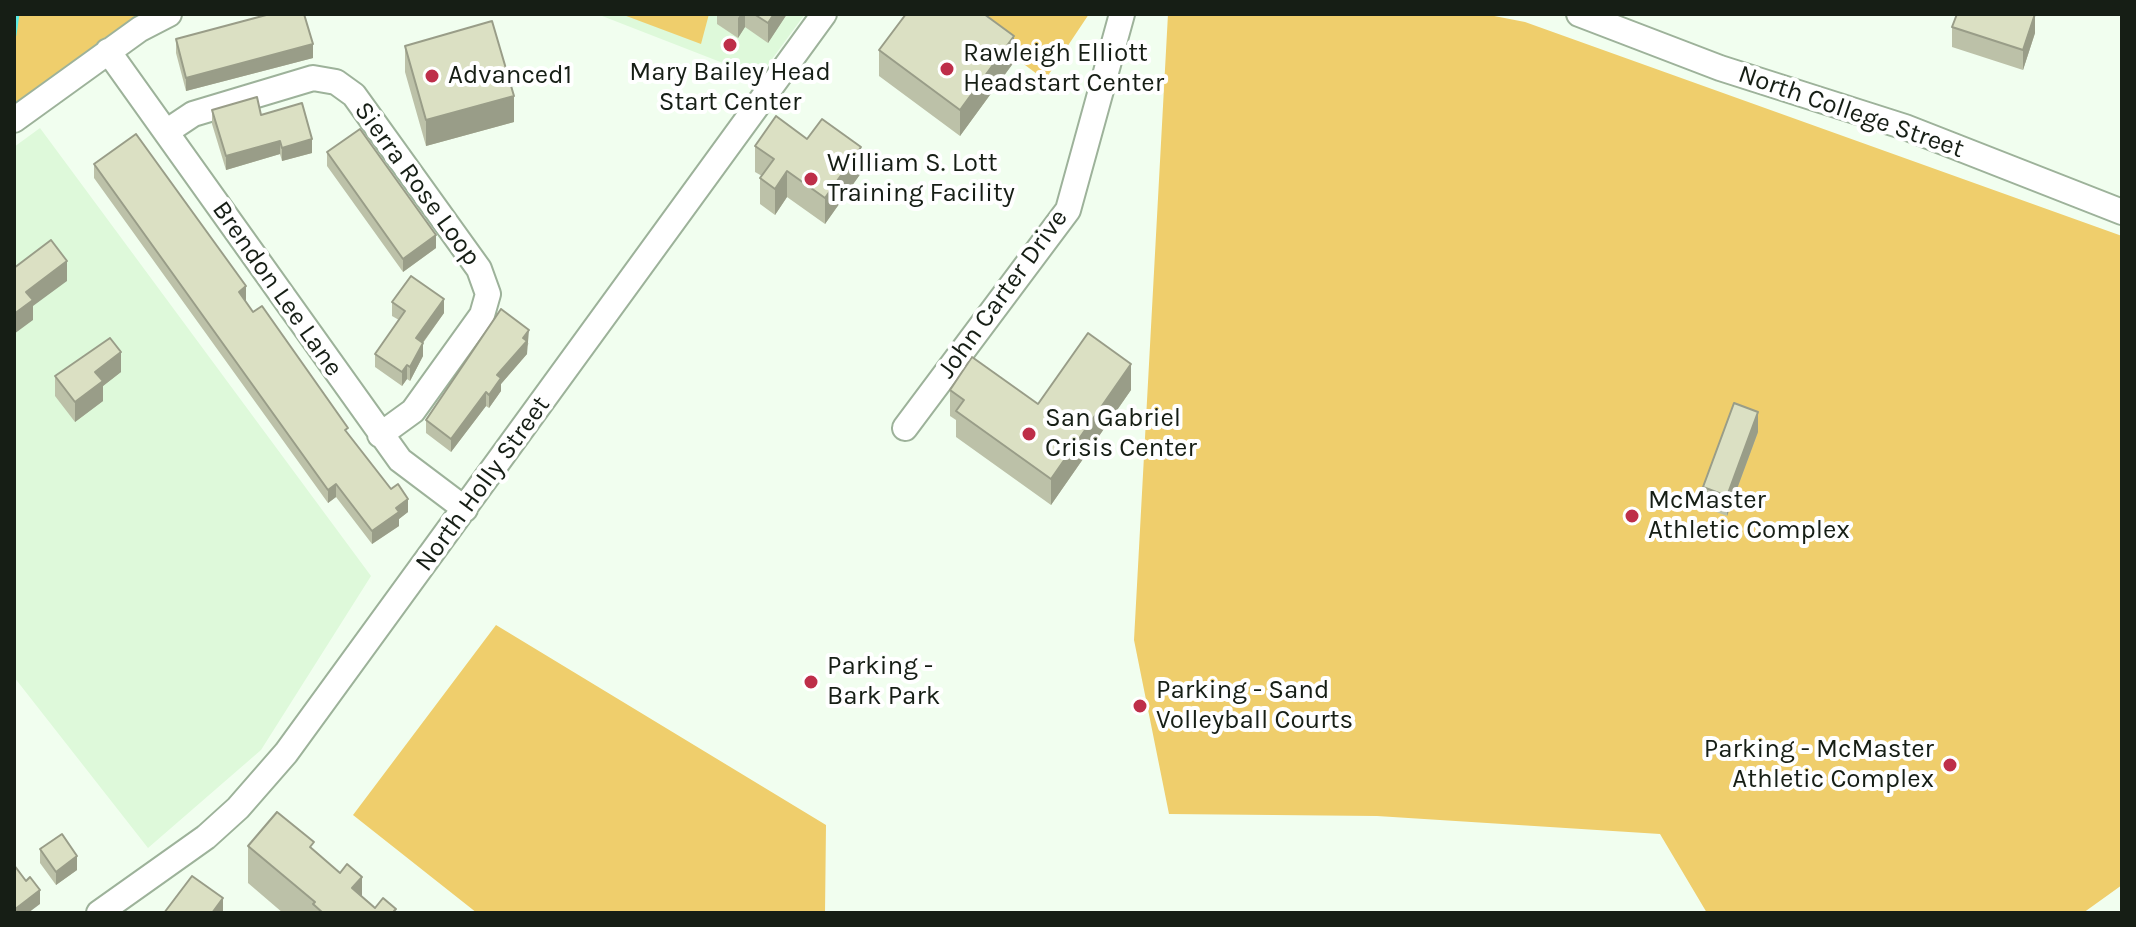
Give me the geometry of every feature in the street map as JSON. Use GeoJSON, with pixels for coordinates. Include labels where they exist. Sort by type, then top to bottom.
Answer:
{"type":"FeatureCollection","features":[{"type":"Feature","properties":{"kind":"street"},"geometry":{"type":"LineString","coordinates":[[14,120],[108,51],[169,14]]}},
{"type":"Feature","properties":{"kind":"street","name":"North Holly Street"},"geometry":{"type":"LineString","coordinates":[[99,913],[206,837],[238,808],[286,753],[824,14]]}},
{"type":"Feature","properties":{"kind":"street","name":"John Carter Drive"},"geometry":{"type":"LineString","coordinates":[[905,428],[1068,210],[1122,14]]}},
{"type":"Feature","properties":{"kind":"street","name":"North College Street"},"geometry":{"type":"LineString","coordinates":[[1579,14],[1720,68],[1905,127],[2122,212]]}},
{"type":"Feature","properties":{"kind":"street","name":"Brendon Lee Lane"},"geometry":{"type":"LineString","coordinates":[[108,51],[380,435],[400,460],[465,509]]}},
{"type":"Feature","properties":{"kind":"street","name":"Sierra Rose Loop"},"geometry":{"type":"LineString","coordinates":[[166,132],[193,114],[313,78],[336,82],[354,95],[479,269],[488,294],[482,315],[413,411],[380,435]]}},
{"type":"Feature","properties":{"kind":"shaded area"},"geometry":{"type":"Polygon","coordinates":[[[14,14],[145,14],[14,107],[14,14]]]}},
{"type":"Feature","properties":{"kind":"shaded area","name":"Mary Bailey Head Start Center"},"geometry":{"type":"Polygon","coordinates":[[[597,14],[805,14],[759,77],[597,14]]]}},
{"type":"Feature","properties":{"kind":"shaded area"},"geometry":{"type":"Polygon","coordinates":[[[621,14],[709,14],[701,44],[621,14]]]}},
{"type":"Feature","properties":{"kind":"shaded area"},"geometry":{"type":"Polygon","coordinates":[[[957,14],[1089,14],[1045,80],[957,14]]]}},
{"type":"Feature","properties":{"kind":"shaded area","name":"McMaster Athletic Complex"},"geometry":{"type":"Polygon","coordinates":[[[1168,14],[1484,14],[1525,22],[2122,236],[2122,885],[2083,913],[1707,913],[1660,834],[1377,816],[1169,814],[1134,640],[1168,14]]]}},
{"type":"Feature","properties":{"kind":"shaded area"},"geometry":{"type":"Polygon","coordinates":[[[40,128],[371,576],[261,750],[148,848],[14,677],[14,147],[40,128]]]}},
{"type":"Feature","properties":{"kind":"shaded area"},"geometry":{"type":"Polygon","coordinates":[[[496,625],[826,825],[825,913],[477,913],[353,815],[496,625]]]}},
{"type":"Feature","properties":{"kind":"building"},"geometry":{"type":"Polygon","coordinates":[[[270,14],[304,14],[313,44],[186,78],[176,39],[270,14]]]}},
{"type":"Feature","properties":{"kind":"building"},"geometry":{"type":"Polygon","coordinates":[[[754,14],[774,14],[768,23],[754,14]]]}},
{"type":"Feature","properties":{"kind":"building","name":"Rawleigh Elliott Headstart Center"},"geometry":{"type":"Polygon","coordinates":[[[906,14],[984,14],[1014,36],[960,110],[879,50],[906,14]]]}},
{"type":"Feature","properties":{"kind":"building"},"geometry":{"type":"Polygon","coordinates":[[[1957,14],[2035,14],[2023,50],[1952,27],[1957,14]]]}},
{"type":"Feature","properties":{"kind":"building"},"geometry":{"type":"Polygon","coordinates":[[[492,21],[514,96],[426,120],[405,46],[492,21]]]}},
{"type":"Feature","properties":{"kind":"building"},"geometry":{"type":"Polygon","coordinates":[[[257,97],[261,115],[302,103],[312,139],[282,148],[280,141],[226,156],[212,110],[257,97]]]}},
{"type":"Feature","properties":{"kind":"building"},"geometry":{"type":"Polygon","coordinates":[[[776,116],[807,139],[822,119],[861,147],[825,198],[787,171],[775,189],[760,178],[774,159],[755,146],[776,116]]]}},
{"type":"Feature","properties":{"kind":"building"},"geometry":{"type":"Polygon","coordinates":[[[360,129],[436,235],[403,259],[327,152],[360,129]]]}},
{"type":"Feature","properties":{"kind":"building"},"geometry":{"type":"Polygon","coordinates":[[[136,134],[246,286],[239,292],[253,312],[262,306],[348,428],[345,430],[391,489],[398,484],[408,499],[396,508],[399,512],[372,531],[336,484],[328,490],[94,164],[136,134]]]}},
{"type":"Feature","properties":{"kind":"building"},"geometry":{"type":"Polygon","coordinates":[[[51,240],[67,261],[26,292],[33,300],[14,314],[14,268],[51,240]]]}},
{"type":"Feature","properties":{"kind":"building"},"geometry":{"type":"Polygon","coordinates":[[[411,276],[444,299],[416,338],[423,343],[410,367],[407,365],[402,372],[375,354],[405,311],[392,302],[411,276]]]}},
{"type":"Feature","properties":{"kind":"building"},"geometry":{"type":"Polygon","coordinates":[[[501,309],[529,330],[523,338],[527,341],[497,375],[501,378],[489,395],[486,392],[451,439],[426,420],[501,309]]]}},
{"type":"Feature","properties":{"kind":"building","name":"San Gabriel Crisis Center"},"geometry":{"type":"Polygon","coordinates":[[[1088,333],[1131,364],[1051,479],[956,411],[964,400],[950,390],[972,357],[1038,404],[1088,333]]]}},
{"type":"Feature","properties":{"kind":"building"},"geometry":{"type":"Polygon","coordinates":[[[110,338],[121,352],[95,372],[103,381],[75,402],[55,376],[110,338]]]}},
{"type":"Feature","properties":{"kind":"building"},"geometry":{"type":"Polygon","coordinates":[[[1734,403],[1758,412],[1727,496],[1703,487],[1734,403]]]}},
{"type":"Feature","properties":{"kind":"building"},"geometry":{"type":"Polygon","coordinates":[[[277,812],[314,842],[310,847],[340,873],[347,864],[362,877],[352,888],[375,908],[383,898],[396,909],[396,913],[323,913],[313,904],[315,902],[248,846],[277,812]]]}},
{"type":"Feature","properties":{"kind":"building"},"geometry":{"type":"Polygon","coordinates":[[[62,834],[77,856],[56,872],[40,849],[62,834]]]}},
{"type":"Feature","properties":{"kind":"building"},"geometry":{"type":"Polygon","coordinates":[[[14,865],[26,881],[30,877],[40,890],[14,910],[14,865]]]}},
{"type":"Feature","properties":{"kind":"building"},"geometry":{"type":"Polygon","coordinates":[[[192,876],[223,898],[212,913],[164,913],[192,876]]]}},
{"type":"Feature","properties":{"kind":"waterway"},"geometry":{"type":"LineString","coordinates":[[14,35],[17,14]]}},
{"type":"Feature","properties":{"kind":"place","name":"Mary Bailey Head Start Center"},"geometry":{"type":"Point","coordinates":[730,45]}},
{"type":"Feature","properties":{"kind":"place","name":"Rawleigh Elliott Headstart Center"},"geometry":{"type":"Point","coordinates":[947,69]}},
{"type":"Feature","properties":{"kind":"place","name":"Advanced1"},"geometry":{"type":"Point","coordinates":[432,76]}},
{"type":"Feature","properties":{"kind":"place","name":"William S. Lott Training Facility"},"geometry":{"type":"Point","coordinates":[811,179]}},
{"type":"Feature","properties":{"kind":"place","name":"San Gabriel Crisis Center"},"geometry":{"type":"Point","coordinates":[1029,434]}},
{"type":"Feature","properties":{"kind":"place","name":"McMaster Athletic Complex"},"geometry":{"type":"Point","coordinates":[1632,516]}},
{"type":"Feature","properties":{"kind":"place","name":"Parking - Bark Park"},"geometry":{"type":"Point","coordinates":[811,682]}},
{"type":"Feature","properties":{"kind":"place","name":"Parking - Sand Volleyball Courts"},"geometry":{"type":"Point","coordinates":[1140,706]}},
{"type":"Feature","properties":{"kind":"place","name":"Parking - McMaster Athletic Complex"},"geometry":{"type":"Point","coordinates":[1950,765]}}]}
